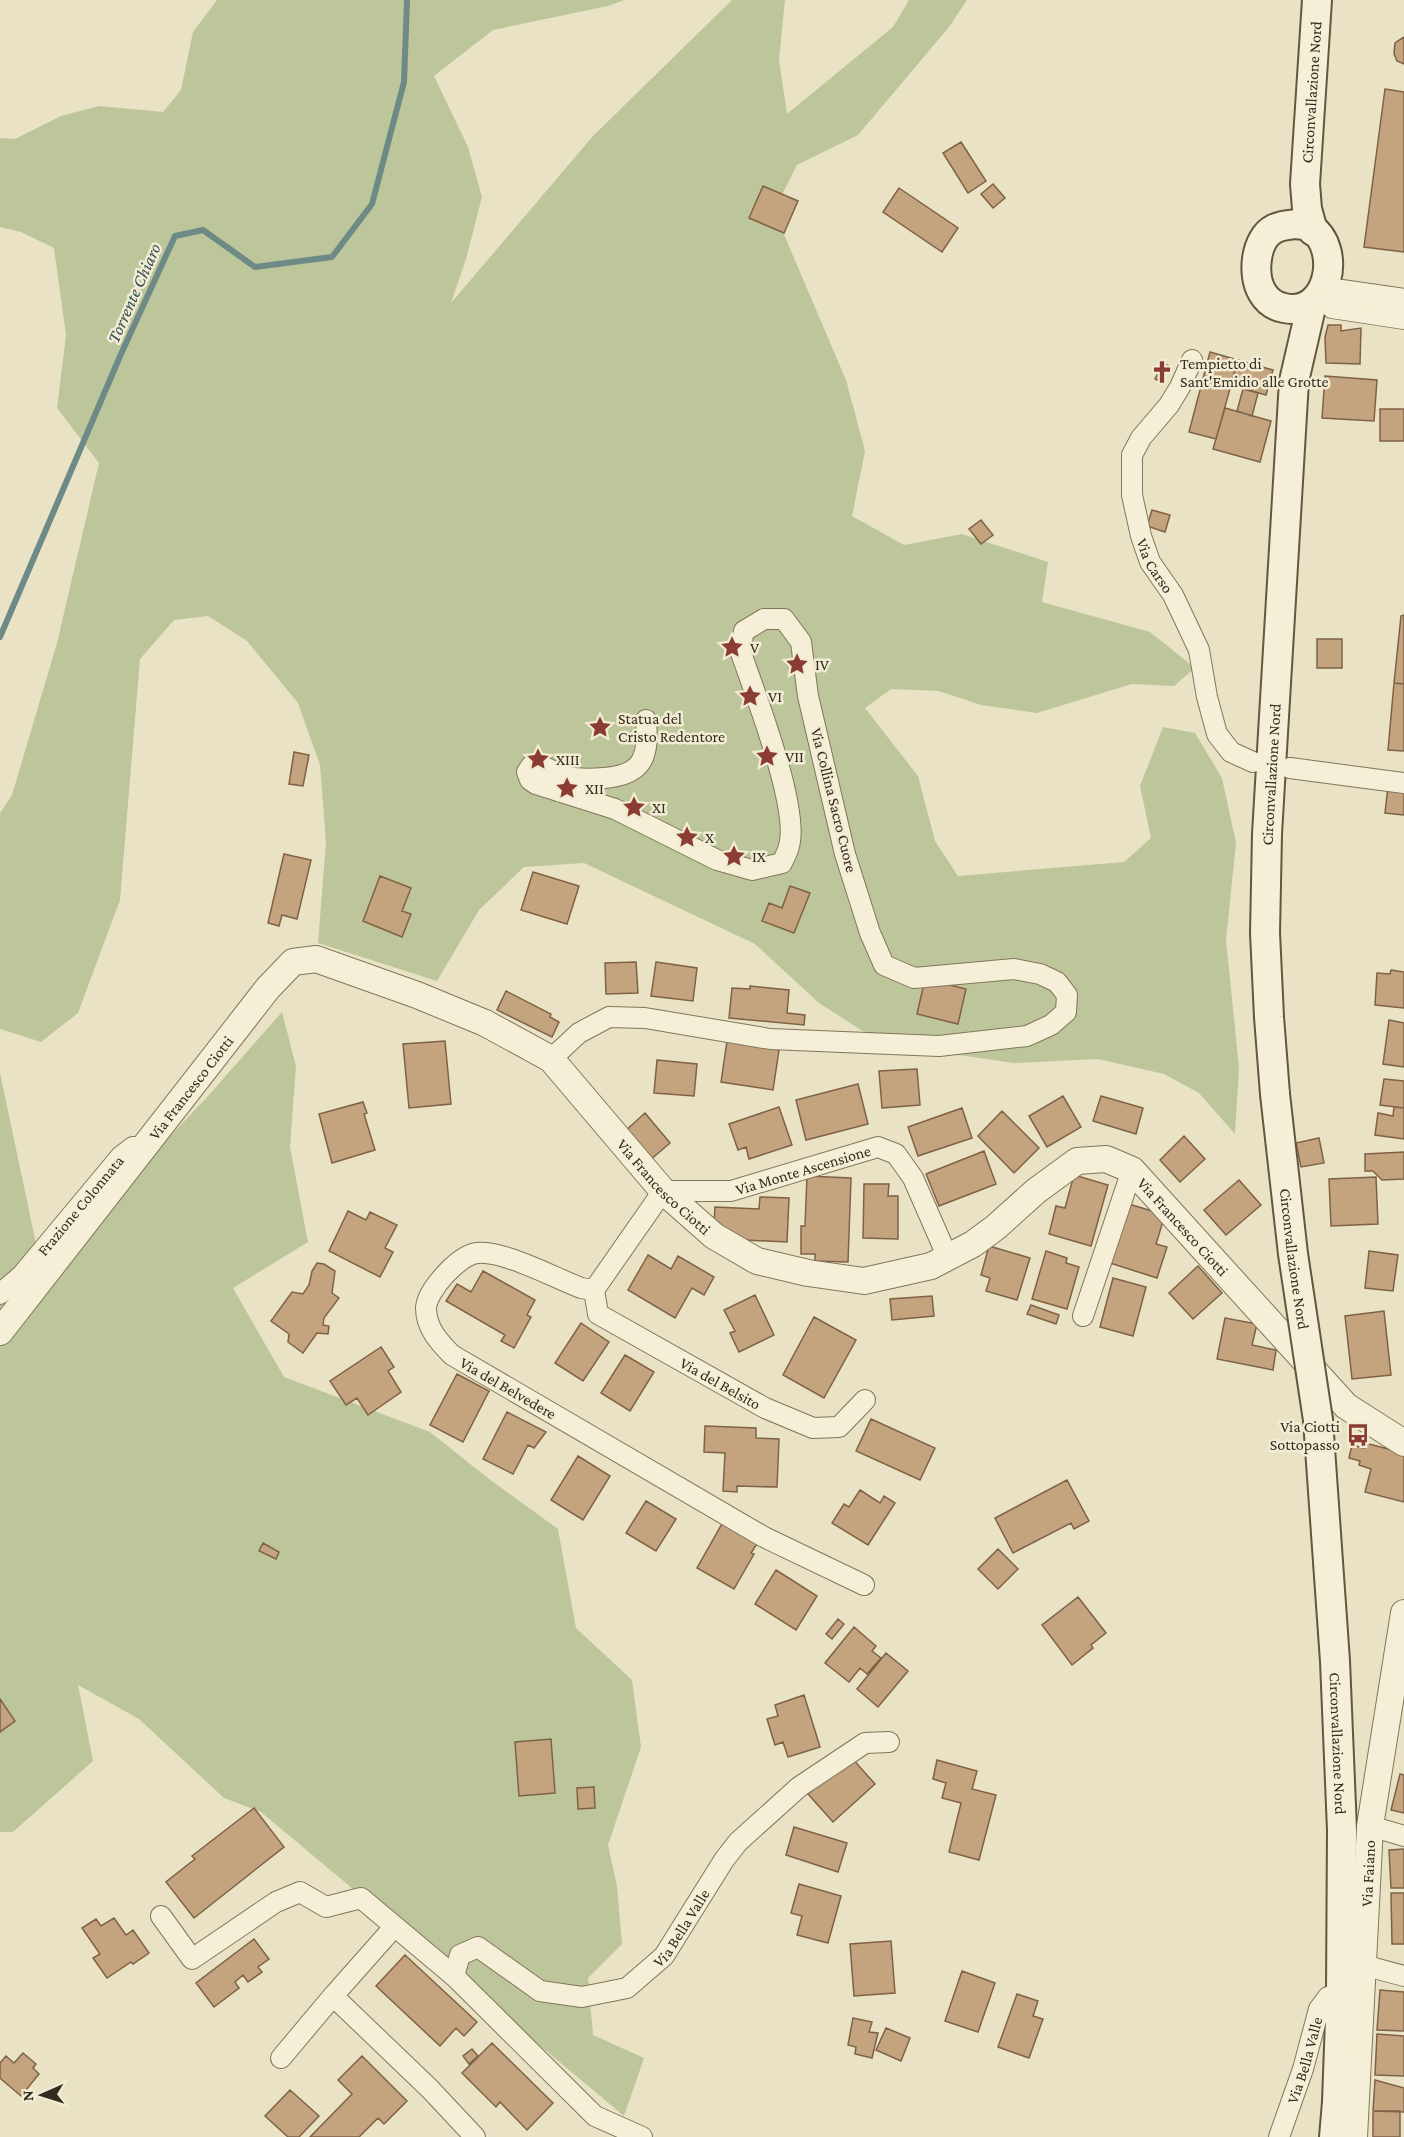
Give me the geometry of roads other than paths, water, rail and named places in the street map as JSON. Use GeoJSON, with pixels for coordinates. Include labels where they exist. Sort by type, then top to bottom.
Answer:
{"type":"FeatureCollection","features":[{"type":"Feature","properties":{"kind":"main road","name":"Circonvallazione Nord"},"geometry":{"type":"LineString","coordinates":[[1294,381],[1329,295],[1326,251],[1319,235],[1313,231],[1307,209],[1305,184],[1317,0]]}},
{"type":"Feature","properties":{"kind":"main road","name":"Circonvallazione Nord"},"geometry":{"type":"LineString","coordinates":[[1305,184],[1295,207],[1282,226],[1267,234],[1261,246],[1256,271],[1260,289],[1265,298],[1280,307],[1294,381],[1267,834],[1265,933],[1269,1017],[1293,1254],[1318,1420],[1335,1661],[1342,1818],[1341,1992],[1334,2137]]}},
{"type":"Feature","properties":{"kind":"main road"},"geometry":{"type":"LineString","coordinates":[[1282,226],[1296,224],[1308,226],[1313,231]]}},
{"type":"Feature","properties":{"kind":"main road"},"geometry":{"type":"LineString","coordinates":[[1280,307],[1294,310],[1306,308],[1329,295]]}},
{"type":"Feature","properties":{"kind":"street"},"geometry":{"type":"LineString","coordinates":[[1329,295],[1404,302]]}},
{"type":"Feature","properties":{"kind":"street"},"geometry":{"type":"LineString","coordinates":[[1329,295],[1404,320]]}},
{"type":"Feature","properties":{"kind":"street","name":"Via Carso"},"geometry":{"type":"LineString","coordinates":[[1192,360],[1169,405],[1141,438],[1132,455],[1132,495],[1141,536],[1150,562],[1173,596],[1199,650],[1207,698],[1217,734],[1231,752],[1253,762]]}},
{"type":"Feature","properties":{"kind":"street","name":"Via Collina Sacro Cuore"},"geometry":{"type":"LineString","coordinates":[[551,1059],[579,1033],[609,1017],[645,1018],[770,1039],[939,1046],[1026,1036],[1051,1025],[1066,1012],[1067,995],[1057,982],[1040,974],[1014,969],[914,978],[884,965],[870,933],[845,854],[808,696],[801,642],[784,619],[764,619],[744,631],[740,651],[783,783],[790,822],[790,845],[782,863],[752,870],[717,860],[615,809],[536,784],[530,780],[527,772],[531,766],[540,765],[564,776],[578,778],[624,776],[636,768],[643,758],[647,739],[646,720]]}},
{"type":"Feature","properties":{"kind":"street"},"geometry":{"type":"LineString","coordinates":[[1290,768],[1404,783]]}},
{"type":"Feature","properties":{"kind":"street","name":"Via Francesco Ciotti"},"geometry":{"type":"LineString","coordinates":[[0,1332],[239,1023],[292,962],[316,959],[417,995],[485,1023],[551,1059],[663,1191],[714,1236],[757,1261],[808,1273],[864,1281],[917,1270],[948,1258],[996,1227],[1036,1191],[1077,1161],[1106,1159],[1132,1170],[1346,1406],[1404,1443]]}},
{"type":"Feature","properties":{"kind":"street","name":"Frazione Colonnata"},"geometry":{"type":"LineString","coordinates":[[0,1294],[22,1275],[121,1156],[165,1120]]}},
{"type":"Feature","properties":{"kind":"street","name":"Via Monte Ascensione"},"geometry":{"type":"LineString","coordinates":[[663,1191],[731,1191],[878,1147],[896,1155],[913,1178],[948,1258]]}},
{"type":"Feature","properties":{"kind":"street"},"geometry":{"type":"LineString","coordinates":[[1083,1316],[1132,1170]]}},
{"type":"Feature","properties":{"kind":"street"},"geometry":{"type":"LineString","coordinates":[[594,1290],[663,1191]]}},
{"type":"Feature","properties":{"kind":"street","name":"Via del Belvedere"},"geometry":{"type":"LineString","coordinates":[[594,1290],[580,1288],[503,1256],[475,1252],[451,1268],[435,1286],[426,1308],[433,1335],[452,1355],[764,1537],[864,1585]]}},
{"type":"Feature","properties":{"kind":"street","name":"Via del Belsito"},"geometry":{"type":"LineString","coordinates":[[594,1290],[598,1314],[765,1408],[813,1428],[839,1427],[865,1400]]}},
{"type":"Feature","properties":{"kind":"street","name":"Via Faiano"},"geometry":{"type":"LineString","coordinates":[[1354,2137],[1370,1826],[1404,1612]]}},
{"type":"Feature","properties":{"kind":"street","name":"Via Bella Valle"},"geometry":{"type":"LineString","coordinates":[[454,1976],[460,1955],[478,1947],[540,1991],[582,1997],[627,1988],[664,1956],[724,1860],[738,1842],[799,1787],[865,1743],[890,1742]]}},
{"type":"Feature","properties":{"kind":"street"},"geometry":{"type":"LineString","coordinates":[[1370,1826],[1404,1836]]}},
{"type":"Feature","properties":{"kind":"street"},"geometry":{"type":"LineString","coordinates":[[160,1916],[192,1959],[276,1902],[300,1892],[326,1907],[361,1898],[454,1976],[595,2116],[642,2137]]}},
{"type":"Feature","properties":{"kind":"street"},"geometry":{"type":"LineString","coordinates":[[281,2058],[394,1927]]}},
{"type":"Feature","properties":{"kind":"street"},"geometry":{"type":"LineString","coordinates":[[1363,1965],[1404,1976]]}},
{"type":"Feature","properties":{"kind":"street","name":"Via Bella Valle"},"geometry":{"type":"LineString","coordinates":[[1279,2137],[1303,2069],[1319,2009],[1329,1997],[1341,1992]]}},
{"type":"Feature","properties":{"kind":"street"},"geometry":{"type":"LineString","coordinates":[[333,1996],[430,2089],[475,2137]]}},
{"type":"Feature","properties":{"kind":"waterway","name":"Torrente Chiaro"},"geometry":{"type":"LineString","coordinates":[[0,637],[121,354],[175,236],[203,230],[255,267],[332,257],[372,204],[404,82],[407,0]]}},
{"type":"Feature","properties":{"kind":"place","name":"Tempietto di Sant'Emidio alle Grotte"},"geometry":{"type":"Point","coordinates":[1162,372]}},
{"type":"Feature","properties":{"kind":"place","name":"V"},"geometry":{"type":"Point","coordinates":[732,647]}},
{"type":"Feature","properties":{"kind":"place","name":"IV"},"geometry":{"type":"Point","coordinates":[797,664]}},
{"type":"Feature","properties":{"kind":"place","name":"VI"},"geometry":{"type":"Point","coordinates":[750,696]}},
{"type":"Feature","properties":{"kind":"place","name":"Statua del Cristo Redentore"},"geometry":{"type":"Point","coordinates":[600,727]}},
{"type":"Feature","properties":{"kind":"place","name":"VII"},"geometry":{"type":"Point","coordinates":[767,756]}},
{"type":"Feature","properties":{"kind":"place","name":"XIII"},"geometry":{"type":"Point","coordinates":[538,759]}},
{"type":"Feature","properties":{"kind":"place","name":"XII"},"geometry":{"type":"Point","coordinates":[567,788]}},
{"type":"Feature","properties":{"kind":"place","name":"XI"},"geometry":{"type":"Point","coordinates":[634,807]}},
{"type":"Feature","properties":{"kind":"place","name":"X"},"geometry":{"type":"Point","coordinates":[687,837]}},
{"type":"Feature","properties":{"kind":"place","name":"IX"},"geometry":{"type":"Point","coordinates":[734,856]}},
{"type":"Feature","properties":{"kind":"place","name":"Via Ciotti Sottopasso"},"geometry":{"type":"Point","coordinates":[1358,1435]}}]}
